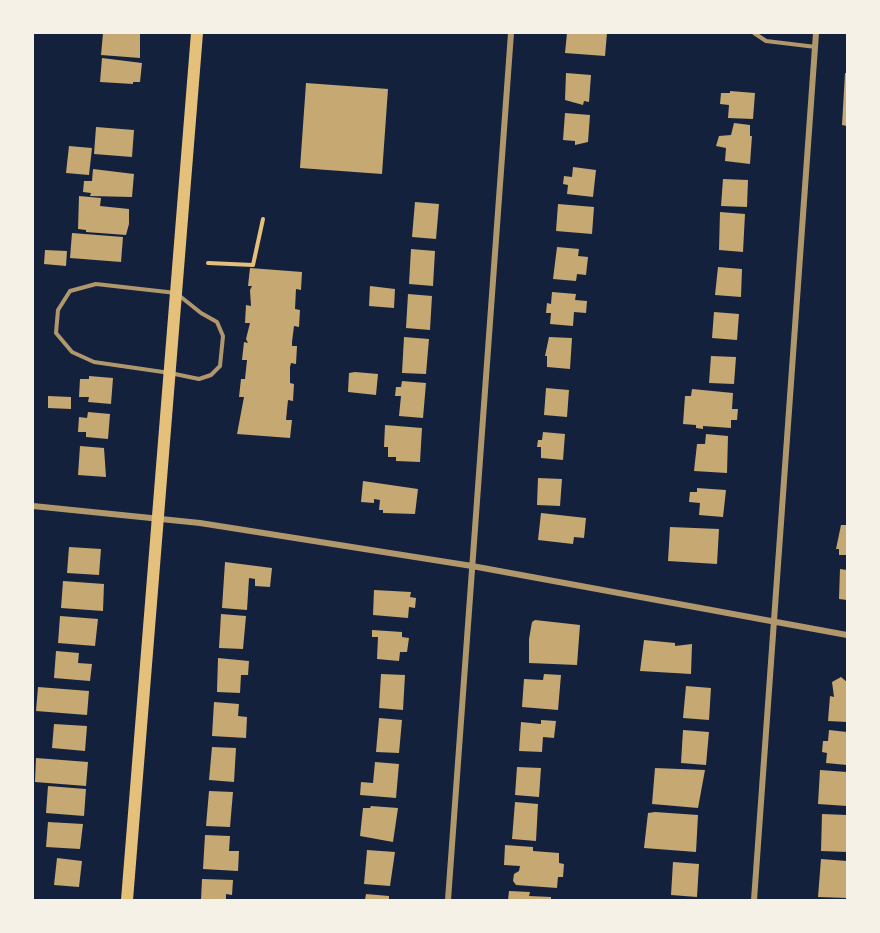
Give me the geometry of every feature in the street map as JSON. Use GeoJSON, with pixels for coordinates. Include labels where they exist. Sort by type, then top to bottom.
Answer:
{"type":"FeatureCollection","features":[{"type":"Feature","properties":{"kind":"main road"},"geometry":{"type":"LineString","coordinates":[[127,900],[197,33]]}},
{"type":"Feature","properties":{"kind":"street"},"geometry":{"type":"LineString","coordinates":[[448,900],[511,33]]}},
{"type":"Feature","properties":{"kind":"street"},"geometry":{"type":"LineString","coordinates":[[754,900],[816,33]]}},
{"type":"Feature","properties":{"kind":"street"},"geometry":{"type":"LineString","coordinates":[[33,506],[200,523],[472,566],[847,635]]}},
{"type":"Feature","properties":{"kind":"lane"},"geometry":{"type":"LineString","coordinates":[[754,33],[766,41],[816,46]]}},
{"type":"Feature","properties":{"kind":"lane"},"geometry":{"type":"LineString","coordinates":[[96,284],[176,293],[217,322],[223,336],[220,366],[211,375],[199,380],[170,372],[94,362],[72,352],[56,333],[58,310],[70,291],[96,284]]}},
{"type":"Feature","properties":{"kind":"path"},"geometry":{"type":"LineString","coordinates":[[208,263],[253,265],[263,219]]}},
{"type":"Feature","properties":{"kind":"building"},"geometry":{"type":"Polygon","coordinates":[[[103,33],[140,33],[140,58],[101,55],[103,33]]]}},
{"type":"Feature","properties":{"kind":"building"},"geometry":{"type":"Polygon","coordinates":[[[567,33],[607,33],[605,56],[565,53],[567,33]]]}},
{"type":"Feature","properties":{"kind":"building"},"geometry":{"type":"Polygon","coordinates":[[[102,58],[142,63],[140,82],[133,82],[133,84],[100,82],[102,58]]]}},
{"type":"Feature","properties":{"kind":"building"},"geometry":{"type":"Polygon","coordinates":[[[566,73],[591,75],[589,102],[584,101],[583,105],[565,100],[566,73]]]}},
{"type":"Feature","properties":{"kind":"building"},"geometry":{"type":"Polygon","coordinates":[[[845,73],[847,73],[847,126],[842,125],[845,73]]]}},
{"type":"Feature","properties":{"kind":"building"},"geometry":{"type":"Polygon","coordinates":[[[306,83],[388,89],[382,174],[300,168],[306,83]]]}},
{"type":"Feature","properties":{"kind":"building"},"geometry":{"type":"Polygon","coordinates":[[[730,91],[755,93],[753,119],[728,118],[729,105],[720,104],[721,93],[730,93],[730,91]]]}},
{"type":"Feature","properties":{"kind":"building"},"geometry":{"type":"Polygon","coordinates":[[[565,113],[590,115],[588,142],[575,145],[575,141],[563,140],[565,113]]]}},
{"type":"Feature","properties":{"kind":"building"},"geometry":{"type":"Polygon","coordinates":[[[734,123],[750,125],[750,136],[752,136],[750,164],[725,161],[726,148],[716,146],[719,136],[731,135],[734,123]]]}},
{"type":"Feature","properties":{"kind":"building"},"geometry":{"type":"Polygon","coordinates":[[[96,127],[134,130],[132,157],[94,154],[96,127]]]}},
{"type":"Feature","properties":{"kind":"building"},"geometry":{"type":"Polygon","coordinates":[[[69,146],[92,148],[89,175],[66,173],[69,146]]]}},
{"type":"Feature","properties":{"kind":"building"},"geometry":{"type":"Polygon","coordinates":[[[573,167],[596,170],[593,197],[567,194],[568,185],[563,184],[564,176],[572,177],[573,167]]]}},
{"type":"Feature","properties":{"kind":"building"},"geometry":{"type":"Polygon","coordinates":[[[93,169],[134,174],[132,197],[90,196],[91,193],[83,192],[84,181],[92,181],[93,169]]]}},
{"type":"Feature","properties":{"kind":"building"},"geometry":{"type":"Polygon","coordinates":[[[723,179],[748,180],[747,207],[721,206],[723,179]]]}},
{"type":"Feature","properties":{"kind":"building"},"geometry":{"type":"Polygon","coordinates":[[[79,196],[101,198],[100,206],[129,209],[126,235],[86,232],[86,230],[78,229],[79,196]]]}},
{"type":"Feature","properties":{"kind":"building"},"geometry":{"type":"Polygon","coordinates":[[[415,202],[439,204],[436,239],[412,237],[415,202]]]}},
{"type":"Feature","properties":{"kind":"building"},"geometry":{"type":"Polygon","coordinates":[[[558,204],[594,207],[592,234],[556,231],[558,204]]]}},
{"type":"Feature","properties":{"kind":"building"},"geometry":{"type":"Polygon","coordinates":[[[720,212],[745,214],[743,252],[719,250],[720,212]]]}},
{"type":"Feature","properties":{"kind":"building"},"geometry":{"type":"Polygon","coordinates":[[[72,233],[123,237],[121,262],[70,258],[72,233]]]}},
{"type":"Feature","properties":{"kind":"building"},"geometry":{"type":"Polygon","coordinates":[[[557,247],[579,249],[578,256],[588,257],[586,275],[577,274],[576,281],[553,279],[557,247]]]}},
{"type":"Feature","properties":{"kind":"building"},"geometry":{"type":"Polygon","coordinates":[[[411,249],[435,251],[433,286],[409,284],[411,249]]]}},
{"type":"Feature","properties":{"kind":"building"},"geometry":{"type":"Polygon","coordinates":[[[45,250],[67,251],[66,266],[44,264],[45,250]]]}},
{"type":"Feature","properties":{"kind":"building"},"geometry":{"type":"Polygon","coordinates":[[[718,267],[742,269],[741,297],[715,295],[718,267]]]}},
{"type":"Feature","properties":{"kind":"building"},"geometry":{"type":"Polygon","coordinates":[[[250,268],[302,272],[301,290],[296,289],[295,309],[300,310],[299,327],[294,326],[292,342],[292,346],[297,346],[296,364],[291,363],[290,367],[290,383],[294,384],[293,401],[288,400],[286,420],[292,420],[290,438],[237,434],[244,397],[239,397],[241,379],[245,379],[247,360],[242,360],[244,342],[248,343],[246,339],[250,323],[245,323],[246,305],[251,306],[252,286],[248,286],[250,268]]]}},
{"type":"Feature","properties":{"kind":"building"},"geometry":{"type":"Polygon","coordinates":[[[370,286],[395,289],[394,308],[369,306],[370,286]]]}},
{"type":"Feature","properties":{"kind":"building"},"geometry":{"type":"Polygon","coordinates":[[[552,292],[576,294],[575,300],[587,301],[586,313],[574,312],[573,326],[550,324],[551,313],[546,313],[547,303],[551,304],[552,292]]]}},
{"type":"Feature","properties":{"kind":"building"},"geometry":{"type":"Polygon","coordinates":[[[408,294],[432,296],[430,330],[406,328],[408,294]]]}},
{"type":"Feature","properties":{"kind":"building"},"geometry":{"type":"Polygon","coordinates":[[[714,312],[739,314],[737,340],[712,338],[714,312]]]}},
{"type":"Feature","properties":{"kind":"building"},"geometry":{"type":"Polygon","coordinates":[[[404,337],[429,339],[426,374],[402,373],[404,337]]]}},
{"type":"Feature","properties":{"kind":"building"},"geometry":{"type":"Polygon","coordinates":[[[549,337],[572,338],[570,369],[547,367],[547,356],[545,356],[549,337]]]}},
{"type":"Feature","properties":{"kind":"building"},"geometry":{"type":"Polygon","coordinates":[[[711,356],[736,357],[734,384],[709,383],[711,356]]]}},
{"type":"Feature","properties":{"kind":"building"},"geometry":{"type":"Polygon","coordinates":[[[349,373],[378,374],[376,395],[348,392],[349,373]]]}},
{"type":"Feature","properties":{"kind":"building"},"geometry":{"type":"Polygon","coordinates":[[[89,376],[113,378],[111,404],[88,402],[89,397],[79,397],[80,379],[89,379],[89,376]]]}},
{"type":"Feature","properties":{"kind":"building"},"geometry":{"type":"Polygon","coordinates":[[[402,381],[426,383],[423,418],[399,416],[401,396],[395,396],[396,387],[401,387],[402,381]]]}},
{"type":"Feature","properties":{"kind":"building"},"geometry":{"type":"Polygon","coordinates":[[[546,388],[569,390],[567,417],[544,415],[546,388]]]}},
{"type":"Feature","properties":{"kind":"building"},"geometry":{"type":"Polygon","coordinates":[[[692,389],[733,393],[732,409],[738,409],[737,420],[731,420],[731,428],[703,426],[703,429],[696,428],[696,425],[683,424],[685,396],[691,396],[692,389]]]}},
{"type":"Feature","properties":{"kind":"building"},"geometry":{"type":"Polygon","coordinates":[[[48,396],[71,397],[71,409],[48,408],[48,396]]]}},
{"type":"Feature","properties":{"kind":"building"},"geometry":{"type":"Polygon","coordinates":[[[88,412],[110,414],[108,439],[86,437],[86,432],[78,432],[79,417],[87,418],[88,412]]]}},
{"type":"Feature","properties":{"kind":"building"},"geometry":{"type":"Polygon","coordinates":[[[385,425],[422,428],[420,462],[396,461],[396,457],[388,457],[388,447],[384,447],[385,425]]]}},
{"type":"Feature","properties":{"kind":"building"},"geometry":{"type":"Polygon","coordinates":[[[543,432],[565,434],[563,460],[541,458],[541,447],[537,447],[538,440],[542,440],[543,432]]]}},
{"type":"Feature","properties":{"kind":"building"},"geometry":{"type":"Polygon","coordinates":[[[706,434],[728,436],[727,473],[694,471],[697,444],[705,444],[706,434]]]}},
{"type":"Feature","properties":{"kind":"building"},"geometry":{"type":"Polygon","coordinates":[[[80,446],[104,448],[106,477],[78,475],[80,446]]]}},
{"type":"Feature","properties":{"kind":"building"},"geometry":{"type":"Polygon","coordinates":[[[538,478],[562,479],[560,506],[537,505],[538,478]]]}},
{"type":"Feature","properties":{"kind":"building"},"geometry":{"type":"Polygon","coordinates":[[[363,481],[418,489],[415,514],[383,513],[383,510],[379,510],[380,500],[374,499],[374,503],[361,502],[363,481]]]}},
{"type":"Feature","properties":{"kind":"building"},"geometry":{"type":"Polygon","coordinates":[[[697,488],[726,490],[723,517],[699,515],[700,503],[689,502],[690,492],[697,492],[697,488]]]}},
{"type":"Feature","properties":{"kind":"building"},"geometry":{"type":"Polygon","coordinates":[[[541,513],[586,518],[584,538],[574,537],[573,544],[538,540],[541,513]]]}},
{"type":"Feature","properties":{"kind":"building"},"geometry":{"type":"Polygon","coordinates":[[[841,525],[847,525],[847,555],[839,555],[839,549],[836,549],[841,525]]]}},
{"type":"Feature","properties":{"kind":"building"},"geometry":{"type":"Polygon","coordinates":[[[670,527],[719,529],[717,564],[668,561],[670,527]]]}},
{"type":"Feature","properties":{"kind":"building"},"geometry":{"type":"Polygon","coordinates":[[[69,547],[101,549],[99,575],[67,573],[69,547]]]}},
{"type":"Feature","properties":{"kind":"building"},"geometry":{"type":"Polygon","coordinates":[[[225,562],[272,568],[270,587],[255,586],[255,579],[249,578],[247,610],[222,608],[225,562]]]}},
{"type":"Feature","properties":{"kind":"building"},"geometry":{"type":"Polygon","coordinates":[[[840,569],[847,570],[847,600],[839,599],[840,569]]]}},
{"type":"Feature","properties":{"kind":"building"},"geometry":{"type":"Polygon","coordinates":[[[63,581],[104,584],[103,611],[61,608],[63,581]]]}},
{"type":"Feature","properties":{"kind":"building"},"geometry":{"type":"Polygon","coordinates":[[[374,590],[411,592],[410,597],[416,598],[415,608],[409,607],[408,618],[373,615],[374,590]]]}},
{"type":"Feature","properties":{"kind":"building"},"geometry":{"type":"Polygon","coordinates":[[[221,614],[246,616],[243,649],[219,648],[221,614]]]}},
{"type":"Feature","properties":{"kind":"building"},"geometry":{"type":"Polygon","coordinates":[[[60,616],[98,619],[95,646],[58,643],[60,616]]]}},
{"type":"Feature","properties":{"kind":"building"},"geometry":{"type":"Polygon","coordinates":[[[535,620],[580,625],[577,665],[529,663],[529,639],[532,622],[535,620]]]}},
{"type":"Feature","properties":{"kind":"building"},"geometry":{"type":"Polygon","coordinates":[[[372,630],[402,632],[402,637],[409,638],[407,652],[400,652],[399,661],[377,659],[378,637],[372,637],[372,630]]]}},
{"type":"Feature","properties":{"kind":"building"},"geometry":{"type":"Polygon","coordinates":[[[644,640],[675,643],[675,646],[692,644],[691,674],[640,671],[644,640]]]}},
{"type":"Feature","properties":{"kind":"building"},"geometry":{"type":"Polygon","coordinates":[[[56,651],[79,653],[78,663],[92,664],[90,681],[54,678],[56,651]]]}},
{"type":"Feature","properties":{"kind":"building"},"geometry":{"type":"Polygon","coordinates":[[[218,658],[249,661],[248,675],[241,675],[240,693],[217,692],[218,658]]]}},
{"type":"Feature","properties":{"kind":"building"},"geometry":{"type":"Polygon","coordinates":[[[381,674],[405,675],[403,710],[379,708],[381,674]]]}},
{"type":"Feature","properties":{"kind":"building"},"geometry":{"type":"Polygon","coordinates":[[[544,674],[561,675],[558,710],[522,707],[524,679],[543,680],[544,674]]]}},
{"type":"Feature","properties":{"kind":"building"},"geometry":{"type":"Polygon","coordinates":[[[841,677],[847,682],[847,722],[828,721],[830,696],[834,697],[832,682],[841,677]]]}},
{"type":"Feature","properties":{"kind":"building"},"geometry":{"type":"Polygon","coordinates":[[[686,686],[711,688],[709,720],[683,718],[686,686]]]}},
{"type":"Feature","properties":{"kind":"building"},"geometry":{"type":"Polygon","coordinates":[[[38,687],[89,691],[87,715],[36,711],[38,687]]]}},
{"type":"Feature","properties":{"kind":"building"},"geometry":{"type":"Polygon","coordinates":[[[214,702],[239,704],[238,716],[247,717],[246,738],[212,736],[214,702]]]}},
{"type":"Feature","properties":{"kind":"building"},"geometry":{"type":"Polygon","coordinates":[[[379,718],[402,720],[399,753],[376,752],[379,718]]]}},
{"type":"Feature","properties":{"kind":"building"},"geometry":{"type":"Polygon","coordinates":[[[541,720],[556,721],[554,738],[543,737],[542,752],[519,751],[521,722],[541,724],[541,720]]]}},
{"type":"Feature","properties":{"kind":"building"},"geometry":{"type":"Polygon","coordinates":[[[54,724],[87,726],[85,751],[52,748],[54,724]]]}},
{"type":"Feature","properties":{"kind":"building"},"geometry":{"type":"Polygon","coordinates":[[[683,730],[709,732],[706,765],[681,763],[683,730]]]}},
{"type":"Feature","properties":{"kind":"building"},"geometry":{"type":"Polygon","coordinates":[[[829,730],[847,732],[847,765],[826,763],[827,753],[822,752],[823,741],[828,741],[829,730]]]}},
{"type":"Feature","properties":{"kind":"building"},"geometry":{"type":"Polygon","coordinates":[[[212,747],[236,748],[234,782],[209,780],[212,747]]]}},
{"type":"Feature","properties":{"kind":"building"},"geometry":{"type":"Polygon","coordinates":[[[36,758],[88,762],[86,786],[35,782],[36,758]]]}},
{"type":"Feature","properties":{"kind":"building"},"geometry":{"type":"Polygon","coordinates":[[[375,762],[399,764],[396,798],[360,795],[361,782],[373,783],[375,762]]]}},
{"type":"Feature","properties":{"kind":"building"},"geometry":{"type":"Polygon","coordinates":[[[517,767],[541,768],[539,797],[515,795],[517,767]]]}},
{"type":"Feature","properties":{"kind":"building"},"geometry":{"type":"Polygon","coordinates":[[[655,768],[705,770],[698,808],[652,804],[655,768]]]}},
{"type":"Feature","properties":{"kind":"building"},"geometry":{"type":"Polygon","coordinates":[[[820,770],[847,772],[847,806],[818,804],[820,770]]]}},
{"type":"Feature","properties":{"kind":"building"},"geometry":{"type":"Polygon","coordinates":[[[48,786],[86,789],[84,816],[46,813],[48,786]]]}},
{"type":"Feature","properties":{"kind":"building"},"geometry":{"type":"Polygon","coordinates":[[[209,791],[233,792],[230,827],[206,826],[209,791]]]}},
{"type":"Feature","properties":{"kind":"building"},"geometry":{"type":"Polygon","coordinates":[[[515,802],[538,804],[536,841],[512,839],[515,802]]]}},
{"type":"Feature","properties":{"kind":"building"},"geometry":{"type":"Polygon","coordinates":[[[371,806],[398,808],[393,842],[360,836],[363,808],[371,806]]]}},
{"type":"Feature","properties":{"kind":"building"},"geometry":{"type":"Polygon","coordinates":[[[648,813],[698,815],[696,852],[644,848],[648,813]]]}},
{"type":"Feature","properties":{"kind":"building"},"geometry":{"type":"Polygon","coordinates":[[[822,814],[847,815],[847,852],[821,851],[822,814]]]}},
{"type":"Feature","properties":{"kind":"building"},"geometry":{"type":"Polygon","coordinates":[[[48,822],[83,824],[80,849],[46,847],[48,822]]]}},
{"type":"Feature","properties":{"kind":"building"},"geometry":{"type":"Polygon","coordinates":[[[205,835],[230,836],[229,851],[239,851],[238,871],[203,869],[205,835]]]}},
{"type":"Feature","properties":{"kind":"building"},"geometry":{"type":"Polygon","coordinates":[[[505,845],[533,847],[533,851],[559,853],[559,863],[564,864],[563,877],[558,877],[557,888],[516,885],[513,881],[514,874],[519,871],[520,866],[504,865],[505,845]]]}},
{"type":"Feature","properties":{"kind":"building"},"geometry":{"type":"Polygon","coordinates":[[[367,850],[395,852],[390,886],[364,884],[367,850]]]}},
{"type":"Feature","properties":{"kind":"building"},"geometry":{"type":"Polygon","coordinates":[[[57,858],[82,861],[79,887],[54,885],[57,858]]]}},
{"type":"Feature","properties":{"kind":"building"},"geometry":{"type":"Polygon","coordinates":[[[821,859],[847,861],[847,898],[818,897],[821,859]]]}},
{"type":"Feature","properties":{"kind":"building"},"geometry":{"type":"Polygon","coordinates":[[[673,862],[699,864],[697,897],[671,895],[673,862]]]}},
{"type":"Feature","properties":{"kind":"building"},"geometry":{"type":"Polygon","coordinates":[[[202,879],[233,880],[232,895],[226,894],[226,900],[201,900],[202,879]]]}},
{"type":"Feature","properties":{"kind":"building"},"geometry":{"type":"Polygon","coordinates":[[[509,891],[530,892],[529,896],[551,897],[551,900],[508,900],[509,891]]]}},
{"type":"Feature","properties":{"kind":"building"},"geometry":{"type":"Polygon","coordinates":[[[366,894],[389,896],[389,900],[365,900],[366,894]]]}}]}
